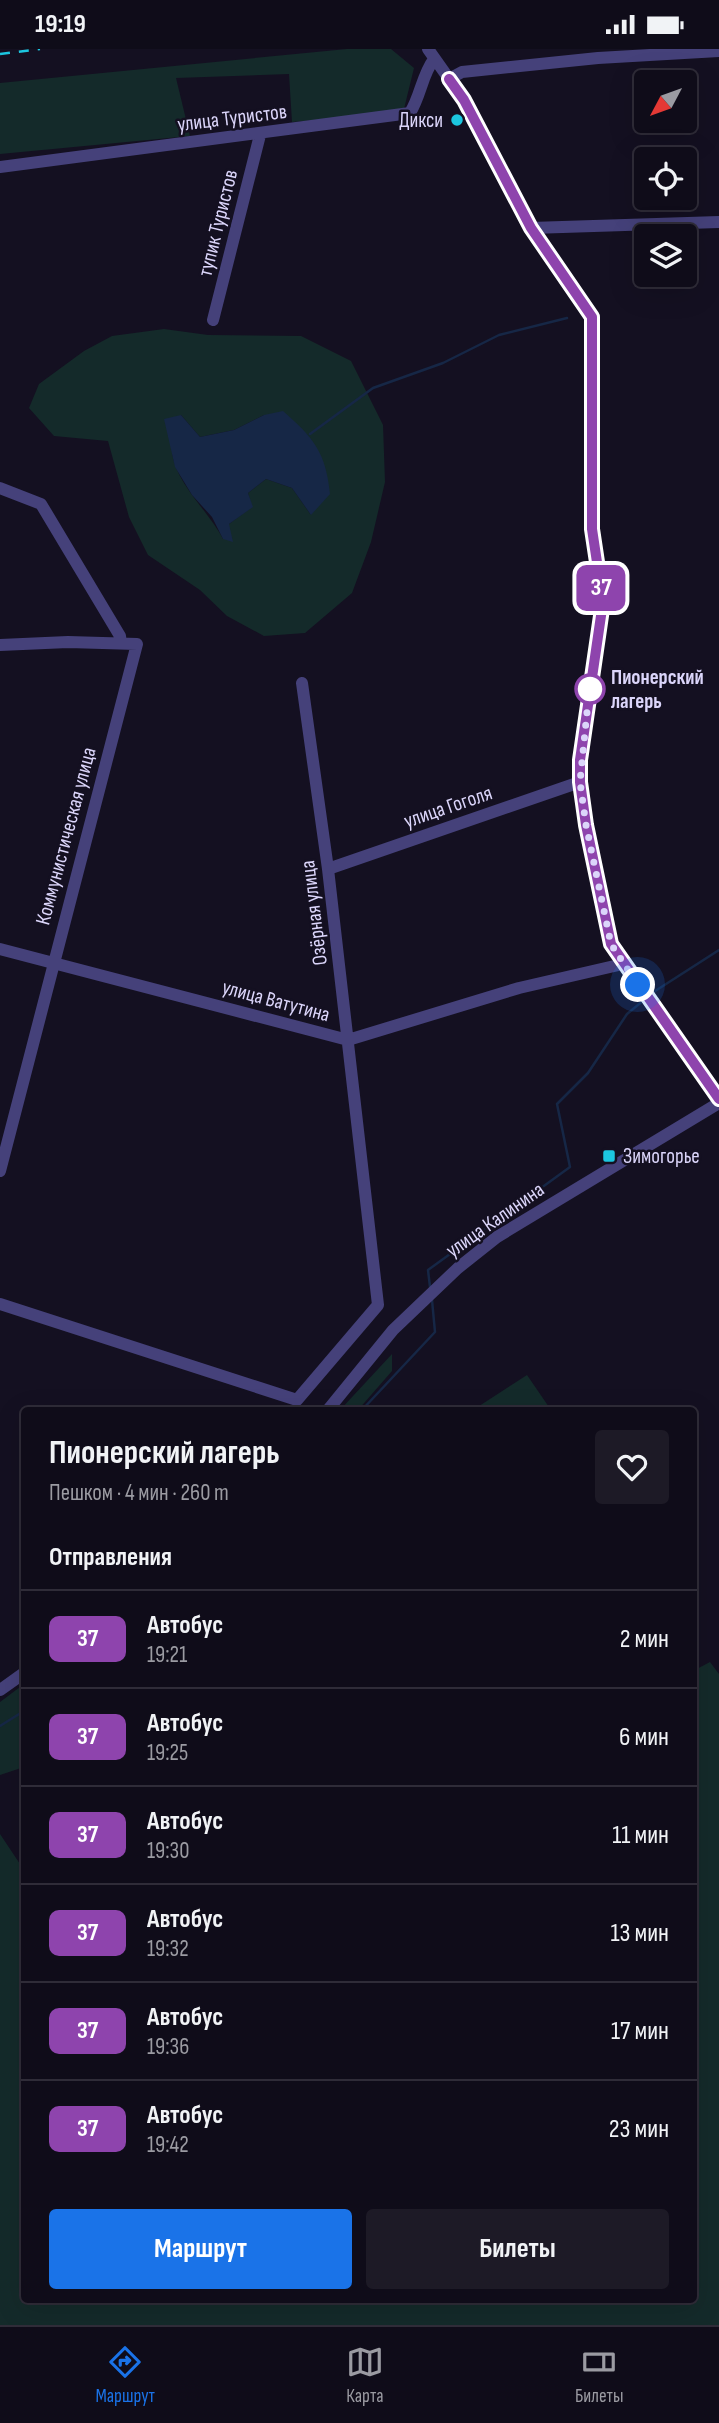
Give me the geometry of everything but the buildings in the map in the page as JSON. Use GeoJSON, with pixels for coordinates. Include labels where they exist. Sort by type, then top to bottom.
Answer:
{"type":"FeatureCollection","features":[{"type":"Feature","properties":{"kind":"street"},"geometry":{"type":"LineString","coordinates":[[449,79],[462,72],[598,58],[719,51]]}},
{"type":"Feature","properties":{"kind":"street"},"geometry":{"type":"LineString","coordinates":[[431,54],[464,100],[531,228],[592,317],[592,529],[603,602],[580,782],[611,944],[719,1101]]}},
{"type":"Feature","properties":{"kind":"street","name":"улица Туристов"},"geometry":{"type":"LineString","coordinates":[[0,167],[260,135],[410,113],[418,100],[431,54]]}},
{"type":"Feature","properties":{"kind":"street","name":"тупик Туристов"},"geometry":{"type":"LineString","coordinates":[[213,320],[260,135]]}},
{"type":"Feature","properties":{"kind":"street"},"geometry":{"type":"LineString","coordinates":[[531,228],[719,222]]}},
{"type":"Feature","properties":{"kind":"street"},"geometry":{"type":"LineString","coordinates":[[0,488],[41,504],[120,636],[121,643],[0,645]]}},
{"type":"Feature","properties":{"kind":"street","name":"Коммунистическая улица"},"geometry":{"type":"LineString","coordinates":[[0,1171],[137,644],[121,643]]}},
{"type":"Feature","properties":{"kind":"street","name":"Озёрная улица"},"geometry":{"type":"LineString","coordinates":[[0,1304],[297,1400],[378,1305],[328,869],[302,683]]}},
{"type":"Feature","properties":{"kind":"street","name":"улица Гоголя"},"geometry":{"type":"LineString","coordinates":[[328,869],[580,782]]}},
{"type":"Feature","properties":{"kind":"street","name":"улица Ватутина"},"geometry":{"type":"LineString","coordinates":[[0,949],[348,1040],[519,988],[623,964]]}},
{"type":"Feature","properties":{"kind":"street","name":"улица Калинина"},"geometry":{"type":"LineString","coordinates":[[330,1407],[393,1330],[458,1268],[497,1237],[719,1101]]}},
{"type":"Feature","properties":{"kind":"street"},"geometry":{"type":"LineString","coordinates":[[0,1690],[21,1675]]}},
{"type":"Feature","properties":{"kind":"green space"},"geometry":{"type":"Polygon","coordinates":[[[347,49],[391,49],[414,68],[403,113],[292,122],[289,74],[176,78],[190,136],[0,154],[0,83],[347,49]]]}},
{"type":"Feature","properties":{"kind":"green space"},"geometry":{"type":"Polygon","coordinates":[[[164,329],[208,335],[301,336],[351,361],[383,425],[385,482],[371,542],[352,593],[305,633],[264,636],[227,616],[200,590],[148,555],[129,517],[108,441],[54,436],[29,408],[39,384],[84,351],[112,336],[164,329]],[[181,415],[172,443],[173,459],[184,483],[223,539],[229,524],[252,507],[248,493],[266,479],[292,488],[311,515],[264,415],[234,430],[200,437],[181,415]]]}},
{"type":"Feature","properties":{"kind":"green space"},"geometry":{"type":"Polygon","coordinates":[[[392,1354],[392,1371],[361,1407],[343,1407],[392,1354]]]}},
{"type":"Feature","properties":{"kind":"green space"},"geometry":{"type":"Polygon","coordinates":[[[527,1375],[549,1407],[478,1407],[527,1375]]]}},
{"type":"Feature","properties":{"kind":"green space"},"geometry":{"type":"Polygon","coordinates":[[[710,1662],[719,1674],[719,2325],[0,2325],[0,1834],[21,1866],[21,2303],[697,2303],[697,1669],[710,1662]]]}},
{"type":"Feature","properties":{"kind":"green space"},"geometry":{"type":"Polygon","coordinates":[[[21,1686],[21,1768],[0,1775],[0,1702],[21,1686]]]}},
{"type":"Feature","properties":{"kind":"water"},"geometry":{"type":"Polygon","coordinates":[[[283,411],[317,447],[322,457],[330,494],[311,515],[292,488],[266,479],[248,493],[253,507],[229,524],[233,542],[223,539],[212,517],[192,495],[175,467],[164,419],[181,415],[200,437],[234,430],[264,415],[283,411]]]}},
{"type":"Feature","properties":{"kind":"waterway"},"geometry":{"type":"LineString","coordinates":[[310,434],[373,388],[443,363],[499,335],[567,318]]}},
{"type":"Feature","properties":{"kind":"waterway"},"geometry":{"type":"LineString","coordinates":[[652,993],[719,950]]}},
{"type":"Feature","properties":{"kind":"waterway"},"geometry":{"type":"LineString","coordinates":[[430,1287],[428,1270],[570,1167],[557,1104],[588,1073],[627,1014],[644,1000]]}},
{"type":"Feature","properties":{"kind":"waterway"},"geometry":{"type":"LineString","coordinates":[[365,1407],[435,1332],[432,1300]]}},
{"type":"Feature","properties":{"kind":"waterway"},"geometry":{"type":"LineString","coordinates":[[0,1726],[21,1713]]}},
{"type":"Feature","properties":{"kind":"railway"},"geometry":{"type":"LineString","coordinates":[[0,54],[40,49]]}},
{"type":"Feature","properties":{"kind":"bus line","name":"37"},"geometry":{"type":"LineString","coordinates":[[449,79],[464,100],[531,228],[592,317],[592,529],[603,602],[580,760],[586,825],[611,944],[719,1099]]}},
{"type":"Feature","properties":{"kind":"place","name":"Дикси"},"geometry":{"type":"Point","coordinates":[457,120]}},
{"type":"Feature","properties":{"kind":"place","name":"Пионерский лагерь"},"geometry":{"type":"Point","coordinates":[590,689]}},
{"type":"Feature","properties":{"kind":"place","name":"Зимогорье"},"geometry":{"type":"Point","coordinates":[609,1156]}},
{"type":"Feature","properties":{"kind":"route"},"geometry":{"type":"LineString","coordinates":[[590,689],[590,682],[580,760],[586,825],[611,944],[638,985]]}}]}
